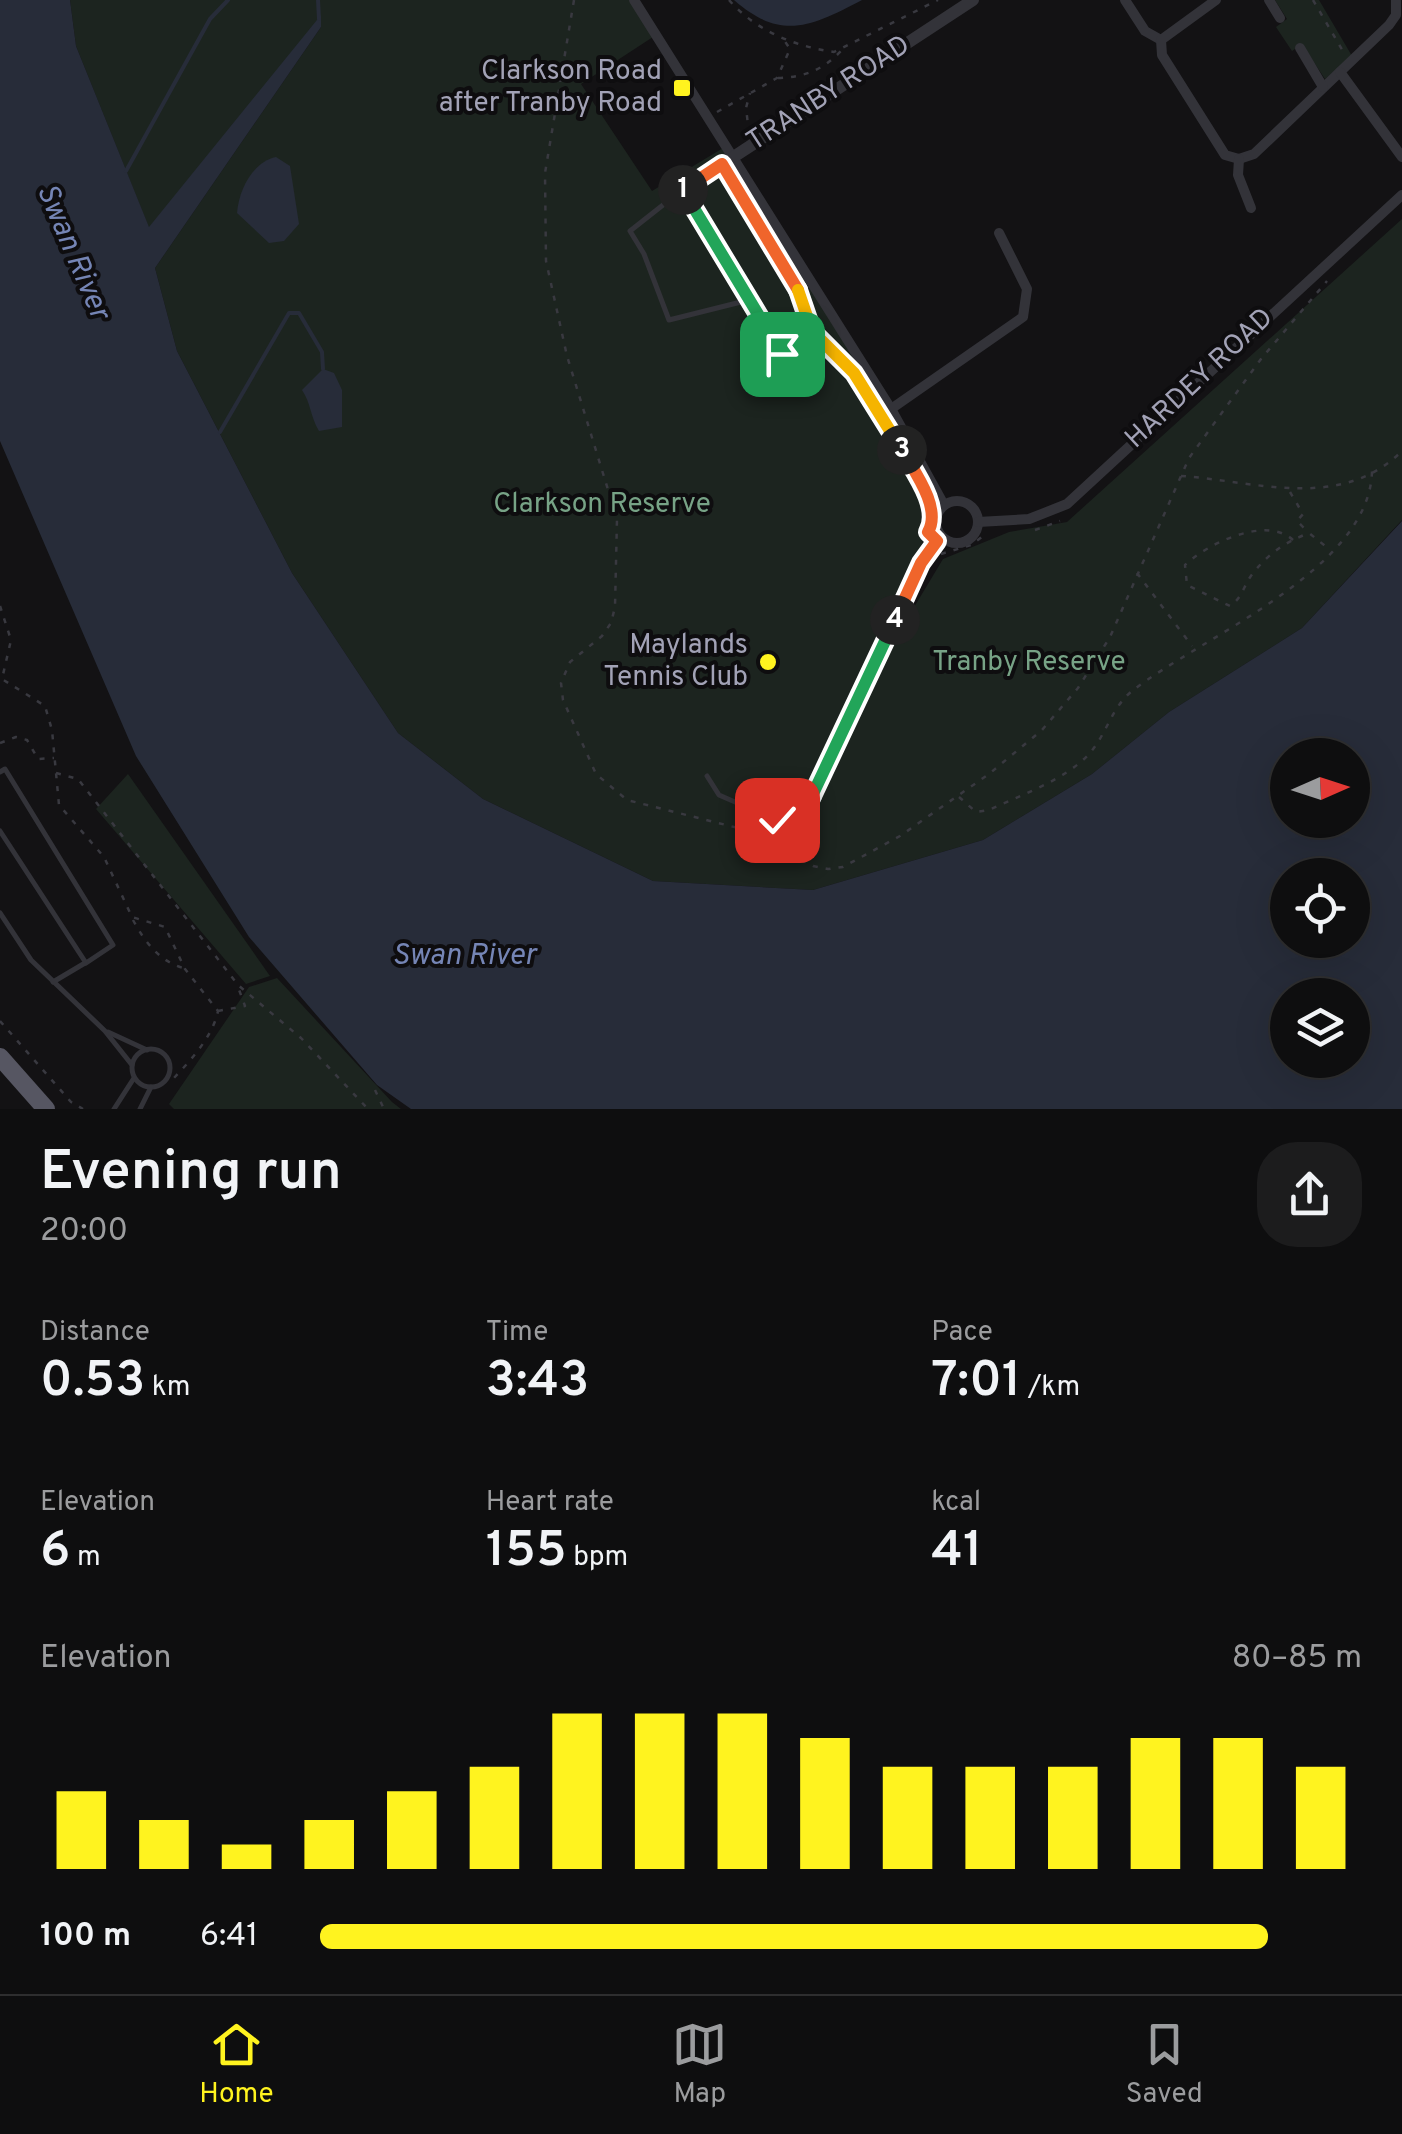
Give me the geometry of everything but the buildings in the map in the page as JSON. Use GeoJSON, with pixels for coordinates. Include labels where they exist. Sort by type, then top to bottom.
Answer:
{"type":"FeatureCollection","features":[{"type":"Feature","properties":{"kind":"highway"},"geometry":{"type":"LineString","coordinates":[[0,1058],[46,1109]]}},
{"type":"Feature","properties":{"kind":"street"},"geometry":{"type":"LineString","coordinates":[[634,0],[891,408],[944,505]]}},
{"type":"Feature","properties":{"kind":"street","name":"TRANBY ROAD"},"geometry":{"type":"LineString","coordinates":[[735,156],[973,0]]}},
{"type":"Feature","properties":{"kind":"street"},"geometry":{"type":"LineString","coordinates":[[1125,0],[1145,31],[1162,40]]}},
{"type":"Feature","properties":{"kind":"street"},"geometry":{"type":"LineString","coordinates":[[1162,40],[1216,0]]}},
{"type":"Feature","properties":{"kind":"street"},"geometry":{"type":"LineString","coordinates":[[1269,0],[1280,18]]}},
{"type":"Feature","properties":{"kind":"street"},"geometry":{"type":"LineString","coordinates":[[1162,40],[1162,54],[1225,155],[1238,159],[1254,154],[1399,16],[1396,0]]}},
{"type":"Feature","properties":{"kind":"street"},"geometry":{"type":"LineString","coordinates":[[1300,48],[1324,87]]}},
{"type":"Feature","properties":{"kind":"street"},"geometry":{"type":"LineString","coordinates":[[1340,72],[1402,157]]}},
{"type":"Feature","properties":{"kind":"street"},"geometry":{"type":"LineString","coordinates":[[1238,159],[1238,174],[1251,208]]}},
{"type":"Feature","properties":{"kind":"street","name":"HARDEY ROAD"},"geometry":{"type":"LineString","coordinates":[[978,522],[1029,519],[1066,504],[1402,195]]}},
{"type":"Feature","properties":{"kind":"street"},"geometry":{"type":"LineString","coordinates":[[891,408],[1023,316],[1027,289],[1000,234]]}},
{"type":"Feature","properties":{"kind":"street"},"geometry":{"type":"LineString","coordinates":[[967,503],[978,522],[964,542],[939,538],[937,516],[944,505],[967,503]]}},
{"type":"Feature","properties":{"kind":"lane"},"geometry":{"type":"LineString","coordinates":[[735,156],[682,190],[630,231],[644,254],[669,320],[749,300]]}},
{"type":"Feature","properties":{"kind":"lane"},"geometry":{"type":"LineString","coordinates":[[682,190],[782,354]]}},
{"type":"Feature","properties":{"kind":"lane"},"geometry":{"type":"LineString","coordinates":[[707,776],[719,794],[797,829],[921,563],[939,538]]}},
{"type":"Feature","properties":{"kind":"lane"},"geometry":{"type":"LineString","coordinates":[[0,772],[5,769],[113,945],[54,982]]}},
{"type":"Feature","properties":{"kind":"lane"},"geometry":{"type":"LineString","coordinates":[[0,831],[86,963]]}},
{"type":"Feature","properties":{"kind":"lane"},"geometry":{"type":"LineString","coordinates":[[0,913],[31,960],[105,1031],[132,1065],[134,1078],[114,1109]]}},
{"type":"Feature","properties":{"kind":"lane"},"geometry":{"type":"LineString","coordinates":[[105,1031],[164,1055],[169,1066],[167,1078],[150,1087],[140,1109]]}},
{"type":"Feature","properties":{"kind":"lane"},"geometry":{"type":"LineString","coordinates":[[132,1065],[146,1050]]}},
{"type":"Feature","properties":{"kind":"lane"},"geometry":{"type":"LineString","coordinates":[[134,1078],[150,1087]]}},
{"type":"Feature","properties":{"kind":"path"},"geometry":{"type":"LineString","coordinates":[[574,0],[545,172],[546,261],[567,356],[617,519],[616,607],[602,636],[570,662],[561,683],[563,700],[596,774],[627,800],[750,831],[813,866],[828,869],[843,867],[900,836],[958,796],[1042,730],[1078,688],[1110,637],[1180,476],[1261,359],[1330,278]]}},
{"type":"Feature","properties":{"kind":"path"},"geometry":{"type":"LineString","coordinates":[[729,0],[757,26],[783,39],[822,50],[844,47]]}},
{"type":"Feature","properties":{"kind":"path"},"geometry":{"type":"LineString","coordinates":[[918,8],[926,0]]}},
{"type":"Feature","properties":{"kind":"path"},"geometry":{"type":"LineString","coordinates":[[709,116],[777,78],[802,77],[818,70],[844,47],[938,0]]}},
{"type":"Feature","properties":{"kind":"path"},"geometry":{"type":"LineString","coordinates":[[1313,0],[1350,63]]}},
{"type":"Feature","properties":{"kind":"path"},"geometry":{"type":"LineString","coordinates":[[777,78],[790,48],[783,39]]}},
{"type":"Feature","properties":{"kind":"path"},"geometry":{"type":"LineString","coordinates":[[750,91],[746,128],[754,143]]}},
{"type":"Feature","properties":{"kind":"path"},"geometry":{"type":"LineString","coordinates":[[722,164],[797,285],[812,331],[854,373]]}},
{"type":"Feature","properties":{"kind":"path"},"geometry":{"type":"LineString","coordinates":[[1180,476],[1252,482],[1290,490],[1348,483],[1402,451]]}},
{"type":"Feature","properties":{"kind":"path"},"geometry":{"type":"LineString","coordinates":[[958,796],[976,812],[989,810],[1078,764],[1092,752],[1120,701],[1192,647],[1266,610],[1330,550],[1368,504],[1372,471]]}},
{"type":"Feature","properties":{"kind":"path"},"geometry":{"type":"LineString","coordinates":[[1290,490],[1303,514],[1296,521],[1330,550]]}},
{"type":"Feature","properties":{"kind":"path"},"geometry":{"type":"LineString","coordinates":[[928,501],[933,519],[928,532],[939,538],[946,551]]}},
{"type":"Feature","properties":{"kind":"path"},"geometry":{"type":"LineString","coordinates":[[1293,540],[1283,532],[1252,532],[1208,548],[1185,565],[1187,585],[1230,606],[1252,573],[1280,544],[1293,540],[1309,533]]}},
{"type":"Feature","properties":{"kind":"path"},"geometry":{"type":"LineString","coordinates":[[1137,573],[1192,647]]}},
{"type":"Feature","properties":{"kind":"path"},"geometry":{"type":"LineString","coordinates":[[0,606],[12,640],[1,679],[44,706],[60,804],[104,857],[152,949],[168,964],[185,969]]}},
{"type":"Feature","properties":{"kind":"path"},"geometry":{"type":"LineString","coordinates":[[0,743],[16,736],[34,746],[38,759],[54,758]]}},
{"type":"Feature","properties":{"kind":"path"},"geometry":{"type":"LineString","coordinates":[[55,772],[78,779],[238,985],[302,1038],[368,1109]]}},
{"type":"Feature","properties":{"kind":"path"},"geometry":{"type":"LineString","coordinates":[[132,917],[165,927],[185,969],[218,1011]]}},
{"type":"Feature","properties":{"kind":"path"},"geometry":{"type":"LineString","coordinates":[[218,1011],[246,1006],[238,985]]}},
{"type":"Feature","properties":{"kind":"path"},"geometry":{"type":"LineString","coordinates":[[167,1078],[173,1079],[182,1070],[214,1026],[218,1011]]}},
{"type":"Feature","properties":{"kind":"path"},"geometry":{"type":"LineString","coordinates":[[0,1022],[71,1102],[83,1109]]}},
{"type":"Feature","properties":{"kind":"path"},"geometry":{"type":"LineString","coordinates":[[375,1090],[384,1109]]}},
{"type":"Feature","properties":{"kind":"green space","name":"Clarkson Reserve"},"geometry":{"type":"Polygon","coordinates":[[[70,0],[631,0],[656,35],[581,84],[652,191],[728,145],[927,478],[930,516],[925,537],[860,697],[943,559],[1009,532],[1067,522],[1402,219],[1402,520],[1302,628],[1169,712],[1092,774],[983,840],[813,890],[653,881],[483,799],[398,733],[292,573],[177,351],[155,268],[321,27],[321,17],[149,228],[76,46],[70,0]]]}},
{"type":"Feature","properties":{"kind":"green space"},"geometry":{"type":"Polygon","coordinates":[[[1275,0],[1319,0],[1352,56],[1325,79],[1302,44],[1292,51],[1276,27],[1287,19],[1275,0]]]}},
{"type":"Feature","properties":{"kind":"green space"},"geometry":{"type":"Polygon","coordinates":[[[128,774],[270,976],[246,984],[96,809],[128,774]]]}},
{"type":"Feature","properties":{"kind":"green space"},"geometry":{"type":"Polygon","coordinates":[[[277,978],[401,1109],[174,1109],[169,1104],[249,987],[277,978]]]}},
{"type":"Feature","properties":{"kind":"water","name":"Swan River"},"geometry":{"type":"Polygon","coordinates":[[[0,0],[70,0],[76,46],[149,227],[321,15],[321,27],[155,268],[177,351],[292,573],[398,733],[483,799],[653,881],[813,890],[983,840],[1092,774],[1169,712],[1302,628],[1402,521],[1402,1109],[411,1109],[377,1085],[249,937],[136,756],[0,441],[0,0]]]}},
{"type":"Feature","properties":{"kind":"water"},"geometry":{"type":"Polygon","coordinates":[[[734,0],[862,0],[828,17],[797,26],[767,21],[734,0]]]}},
{"type":"Feature","properties":{"kind":"water"},"geometry":{"type":"Polygon","coordinates":[[[276,157],[290,166],[299,224],[284,241],[269,243],[237,213],[249,178],[260,164],[276,157]]]}},
{"type":"Feature","properties":{"kind":"water"},"geometry":{"type":"Polygon","coordinates":[[[323,369],[334,373],[342,390],[342,427],[319,431],[302,390],[323,369]]]}},
{"type":"Feature","properties":{"kind":"waterway"},"geometry":{"type":"LineString","coordinates":[[126,171],[210,19],[228,0]]}},
{"type":"Feature","properties":{"kind":"waterway"},"geometry":{"type":"LineString","coordinates":[[318,0],[319,19]]}},
{"type":"Feature","properties":{"kind":"waterway"},"geometry":{"type":"LineString","coordinates":[[220,432],[289,313],[299,313],[322,352],[323,369]]}},
{"type":"Feature","properties":{"kind":"place","name":"Clarkson Road after Tranby Road"},"geometry":{"type":"Point","coordinates":[682,88]}},
{"type":"Feature","properties":{"kind":"place","name":"Maylands Tennis Club"},"geometry":{"type":"Point","coordinates":[768,662]}},
{"type":"Feature","properties":{"kind":"route"},"geometry":{"type":"LineString","coordinates":[[777,820],[797,829],[921,563],[937,541],[928,532],[933,519],[928,501],[903,452],[854,373],[812,331],[797,285],[722,164],[682,190],[782,354]]}},
{"type":"Feature","properties":{"kind":"park label","name":"Tranby Reserve"},"geometry":{"type":"Point","coordinates":[1029,663]}}]}
